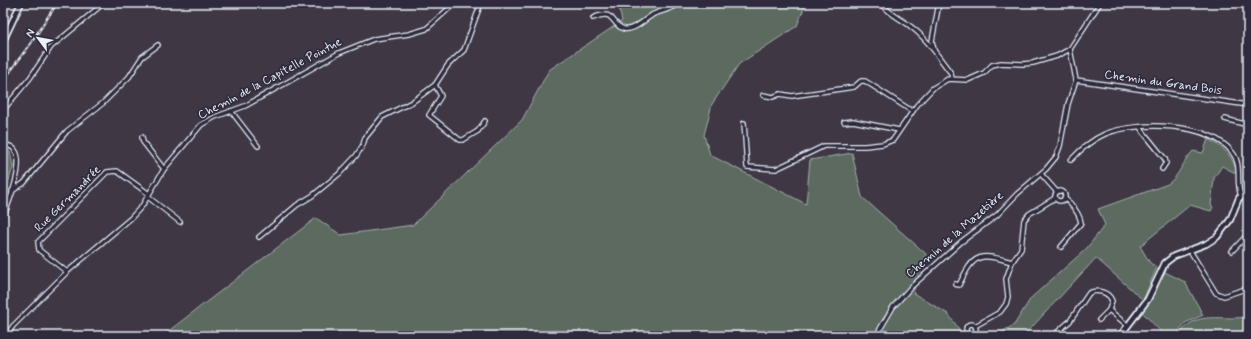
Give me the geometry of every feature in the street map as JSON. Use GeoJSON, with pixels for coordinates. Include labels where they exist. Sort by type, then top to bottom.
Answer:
{"type":"FeatureCollection","features":[{"type":"Feature","properties":{"kind":"street"},"geometry":{"type":"LineString","coordinates":[[3,41],[21,3]]}},
{"type":"Feature","properties":{"kind":"street"},"geometry":{"type":"LineString","coordinates":[[3,110],[30,78],[51,47],[104,3]]}},
{"type":"Feature","properties":{"kind":"street","name":"Chemin de la Capitelle Pointue"},"geometry":{"type":"LineString","coordinates":[[6,336],[13,326],[67,272],[131,218],[142,206],[164,169],[201,125],[215,117],[271,92],[339,53],[374,39],[409,34],[426,29],[455,3]]}},
{"type":"Feature","properties":{"kind":"street"},"geometry":{"type":"LineString","coordinates":[[259,237],[296,205],[312,196],[338,174],[356,156],[363,145],[365,138],[382,118],[412,102],[435,85],[448,65],[460,56],[464,50],[481,3]]}},
{"type":"Feature","properties":{"kind":"street"},"geometry":{"type":"LineString","coordinates":[[593,18],[606,15],[624,29],[630,29],[661,10],[674,8],[680,3]]}},
{"type":"Feature","properties":{"kind":"street"},"geometry":{"type":"LineString","coordinates":[[881,3],[902,22],[910,25],[934,51],[951,73],[952,79]]}},
{"type":"Feature","properties":{"kind":"street"},"geometry":{"type":"LineString","coordinates":[[934,51],[932,41],[939,3]]}},
{"type":"Feature","properties":{"kind":"street"},"geometry":{"type":"LineString","coordinates":[[744,123],[746,165],[749,168],[782,168],[787,163],[824,146],[843,147],[883,144],[893,140],[912,111],[933,88],[952,79],[958,81],[968,80],[984,73],[992,65],[1000,63],[1033,63],[1057,56],[1070,49],[1100,3]]}},
{"type":"Feature","properties":{"kind":"street"},"geometry":{"type":"LineString","coordinates":[[12,191],[24,183],[67,130],[103,103],[125,82],[142,57],[158,45]]}},
{"type":"Feature","properties":{"kind":"street"},"geometry":{"type":"LineString","coordinates":[[1070,49],[1076,80]]}},
{"type":"Feature","properties":{"kind":"street","name":"Chemin du Grand Bois"},"geometry":{"type":"LineString","coordinates":[[1076,80],[1248,105]]}},
{"type":"Feature","properties":{"kind":"street","name":"Chemin de la Mazetière"},"geometry":{"type":"LineString","coordinates":[[876,336],[893,307],[911,287],[961,242],[997,215],[1016,194],[1041,174],[1056,157],[1060,146],[1068,104],[1076,80]]}},
{"type":"Feature","properties":{"kind":"street"},"geometry":{"type":"LineString","coordinates":[[763,95],[773,97],[780,93],[792,96],[854,87],[861,81],[865,81],[912,111]]}},
{"type":"Feature","properties":{"kind":"street"},"geometry":{"type":"LineString","coordinates":[[435,85],[441,96],[429,115],[460,140],[463,140],[478,131],[485,121]]}},
{"type":"Feature","properties":{"kind":"street"},"geometry":{"type":"LineString","coordinates":[[231,111],[258,146]]}},
{"type":"Feature","properties":{"kind":"street"},"geometry":{"type":"LineString","coordinates":[[1226,119],[1248,125]]}},
{"type":"Feature","properties":{"kind":"street"},"geometry":{"type":"LineString","coordinates":[[844,122],[853,121],[899,130]]}},
{"type":"Feature","properties":{"kind":"street"},"geometry":{"type":"LineString","coordinates":[[1071,160],[1082,148],[1106,134],[1140,126],[1175,126],[1220,141],[1228,146],[1236,157],[1241,196]]}},
{"type":"Feature","properties":{"kind":"street"},"geometry":{"type":"LineString","coordinates":[[1140,126],[1144,134],[1165,159],[1166,163],[1162,169]]}},
{"type":"Feature","properties":{"kind":"street"},"geometry":{"type":"LineString","coordinates":[[142,137],[143,142],[164,169]]}},
{"type":"Feature","properties":{"kind":"street"},"geometry":{"type":"LineString","coordinates":[[3,145],[10,144],[18,152],[18,166],[3,218]]}},
{"type":"Feature","properties":{"kind":"street","name":"Rue Germandrée"},"geometry":{"type":"LineString","coordinates":[[67,272],[39,250],[38,242],[107,172],[117,171],[148,195]]}},
{"type":"Feature","properties":{"kind":"street"},"geometry":{"type":"LineString","coordinates":[[1041,174],[1057,192],[1063,192],[1064,198],[1068,201],[1080,218],[1081,223],[1061,247]]}},
{"type":"Feature","properties":{"kind":"street"},"geometry":{"type":"LineString","coordinates":[[975,332],[968,333],[966,328],[969,324],[975,326],[1000,312],[1006,304],[1008,297],[1006,279],[1012,262],[1021,249],[1024,220],[1029,214],[1055,198],[1057,192]]}},
{"type":"Feature","properties":{"kind":"street"},"geometry":{"type":"LineString","coordinates":[[1120,336],[1148,299],[1165,263],[1189,249],[1206,244],[1220,234],[1230,220],[1237,201],[1241,196],[1248,194]]}},
{"type":"Feature","properties":{"kind":"street"},"geometry":{"type":"LineString","coordinates":[[148,195],[180,222]]}},
{"type":"Feature","properties":{"kind":"street"},"geometry":{"type":"LineString","coordinates":[[1055,198],[1059,201],[1064,198]]}},
{"type":"Feature","properties":{"kind":"street"},"geometry":{"type":"LineString","coordinates":[[1232,251],[1248,234]]}},
{"type":"Feature","properties":{"kind":"street"},"geometry":{"type":"LineString","coordinates":[[1189,249],[1216,292],[1224,296],[1248,288]]}},
{"type":"Feature","properties":{"kind":"street"},"geometry":{"type":"LineString","coordinates":[[955,284],[959,285],[969,266],[980,257],[988,255],[1012,262]]}},
{"type":"Feature","properties":{"kind":"street"},"geometry":{"type":"LineString","coordinates":[[1053,336],[1070,321],[1089,293],[1094,291],[1108,294],[1112,300],[1109,310],[1098,320]]}},
{"type":"Feature","properties":{"kind":"street"},"geometry":{"type":"LineString","coordinates":[[1109,310],[1127,325]]}},
{"type":"Feature","properties":{"kind":"street"},"geometry":{"type":"LineString","coordinates":[[975,326],[975,332],[978,336]]}},
{"type":"Feature","properties":{"kind":"green space"},"geometry":{"type":"Polygon","coordinates":[[[618,3],[806,3],[797,26],[739,64],[712,104],[704,135],[710,155],[806,204],[810,160],[852,153],[862,197],[926,254],[913,293],[948,314],[964,336],[162,336],[316,218],[341,235],[413,225],[522,120],[549,70],[622,21],[618,3]]]}},
{"type":"Feature","properties":{"kind":"green space"},"geometry":{"type":"Polygon","coordinates":[[[1208,139],[1227,153],[1236,168],[1237,174],[1222,166],[1214,178],[1211,205],[1213,207],[1211,211],[1190,205],[1140,246],[1150,263],[1157,267],[1143,300],[1096,258],[1032,327],[1021,336],[994,336],[1014,325],[1031,298],[1086,249],[1105,225],[1098,209],[1168,184],[1176,176],[1193,151],[1203,153],[1208,139]]]}},
{"type":"Feature","properties":{"kind":"green space"},"geometry":{"type":"Polygon","coordinates":[[[3,149],[10,152],[13,167],[3,199],[3,149]]]}},
{"type":"Feature","properties":{"kind":"green space"},"geometry":{"type":"Polygon","coordinates":[[[1163,271],[1185,282],[1203,315],[1185,323],[1175,336],[1165,336],[1142,312],[1155,293],[1163,271]]]}},
{"type":"Feature","properties":{"kind":"green space"},"geometry":{"type":"Polygon","coordinates":[[[1248,316],[1248,336],[1179,336],[1185,327],[1202,319],[1239,318],[1248,316]]]}},
{"type":"Feature","properties":{"kind":"railway"},"geometry":{"type":"LineString","coordinates":[[3,81],[31,43],[57,3]]}}]}
